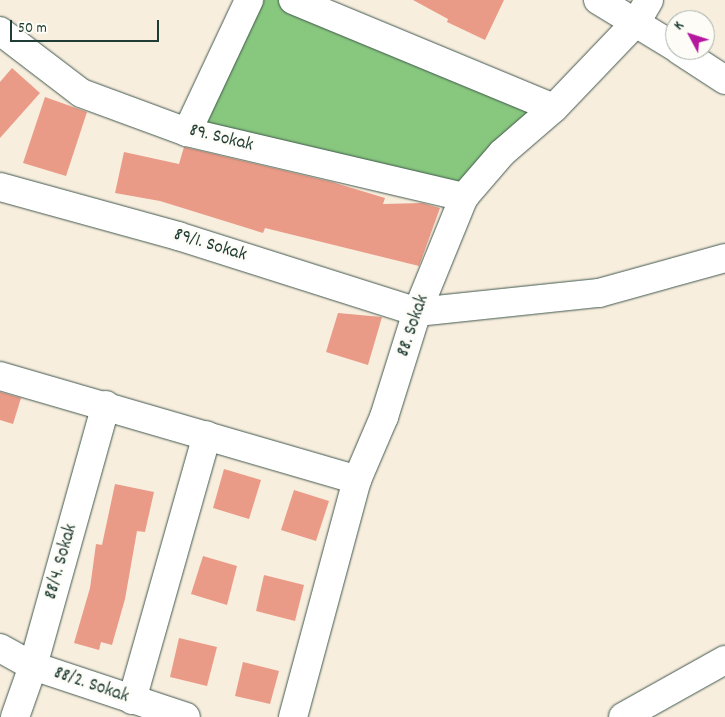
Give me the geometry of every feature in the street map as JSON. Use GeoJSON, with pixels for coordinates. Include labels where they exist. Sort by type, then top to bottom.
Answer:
{"type":"FeatureCollection","features":[{"type":"Feature","properties":{"kind":"street"},"geometry":{"type":"LineString","coordinates":[[187,132],[249,0]]}},
{"type":"Feature","properties":{"kind":"street"},"geometry":{"type":"LineString","coordinates":[[294,0],[554,108]]}},
{"type":"Feature","properties":{"kind":"street"},"geometry":{"type":"LineString","coordinates":[[598,0],[643,11],[665,36]]}},
{"type":"Feature","properties":{"kind":"street","name":"88. Sokak"},"geometry":{"type":"LineString","coordinates":[[293,717],[357,480],[384,417],[417,312],[464,197],[502,153],[554,108],[643,11]]}},
{"type":"Feature","properties":{"kind":"street","name":"89. Sokak"},"geometry":{"type":"LineString","coordinates":[[0,31],[81,93],[187,132],[464,197]]}},
{"type":"Feature","properties":{"kind":"street"},"geometry":{"type":"LineString","coordinates":[[694,60],[725,80]]}},
{"type":"Feature","properties":{"kind":"street","name":"89/1. Sokak"},"geometry":{"type":"LineString","coordinates":[[0,187],[178,236],[417,312]]}},
{"type":"Feature","properties":{"kind":"street"},"geometry":{"type":"LineString","coordinates":[[417,312],[599,293],[725,258]]}},
{"type":"Feature","properties":{"kind":"street"},"geometry":{"type":"LineString","coordinates":[[0,376],[106,405],[357,480]]}},
{"type":"Feature","properties":{"kind":"street","name":"88/4. Sokak"},"geometry":{"type":"LineString","coordinates":[[15,717],[33,666],[106,405]]}},
{"type":"Feature","properties":{"kind":"street"},"geometry":{"type":"LineString","coordinates":[[132,700],[206,435]]}},
{"type":"Feature","properties":{"kind":"street","name":"88/2. Sokak"},"geometry":{"type":"LineString","coordinates":[[0,648],[33,666],[186,717]]}},
{"type":"Feature","properties":{"kind":"street"},"geometry":{"type":"LineString","coordinates":[[623,717],[725,660]]}},
{"type":"Feature","properties":{"kind":"green space"},"geometry":{"type":"Polygon","coordinates":[[[254,0],[280,0],[543,110],[460,190],[194,128],[254,0]]]}},
{"type":"Feature","properties":{"kind":"building"},"geometry":{"type":"Polygon","coordinates":[[[413,0],[504,0],[485,40],[447,22],[448,19],[413,0]]]}},
{"type":"Feature","properties":{"kind":"building"},"geometry":{"type":"Polygon","coordinates":[[[12,68],[40,93],[0,138],[0,82],[12,68]]]}},
{"type":"Feature","properties":{"kind":"building"},"geometry":{"type":"Polygon","coordinates":[[[45,97],[87,112],[66,176],[23,163],[45,97]]]}},
{"type":"Feature","properties":{"kind":"building"},"geometry":{"type":"Polygon","coordinates":[[[184,147],[332,182],[385,198],[383,204],[422,203],[440,208],[419,266],[265,228],[263,233],[160,201],[115,193],[124,152],[179,164],[184,147]]]}},
{"type":"Feature","properties":{"kind":"building"},"geometry":{"type":"Polygon","coordinates":[[[338,313],[382,317],[368,365],[326,352],[338,313]]]}},
{"type":"Feature","properties":{"kind":"building"},"geometry":{"type":"Polygon","coordinates":[[[0,392],[21,398],[13,424],[0,420],[0,392]]]}},
{"type":"Feature","properties":{"kind":"building"},"geometry":{"type":"Polygon","coordinates":[[[224,469],[261,480],[249,519],[213,508],[224,469]]]}},
{"type":"Feature","properties":{"kind":"building"},"geometry":{"type":"Polygon","coordinates":[[[115,484],[154,492],[145,532],[137,531],[125,599],[112,645],[101,642],[99,650],[74,643],[90,588],[96,544],[102,545],[115,484]]]}},
{"type":"Feature","properties":{"kind":"building"},"geometry":{"type":"Polygon","coordinates":[[[294,490],[329,501],[316,541],[281,530],[294,490]]]}},
{"type":"Feature","properties":{"kind":"building"},"geometry":{"type":"Polygon","coordinates":[[[203,556],[237,566],[227,605],[191,594],[203,556]]]}},
{"type":"Feature","properties":{"kind":"building"},"geometry":{"type":"Polygon","coordinates":[[[264,575],[304,585],[295,621],[256,611],[264,575]]]}},
{"type":"Feature","properties":{"kind":"building"},"geometry":{"type":"Polygon","coordinates":[[[179,638],[217,647],[207,686],[170,677],[179,638]]]}},
{"type":"Feature","properties":{"kind":"building"},"geometry":{"type":"Polygon","coordinates":[[[243,662],[279,671],[270,704],[235,696],[243,662]]]}}]}
